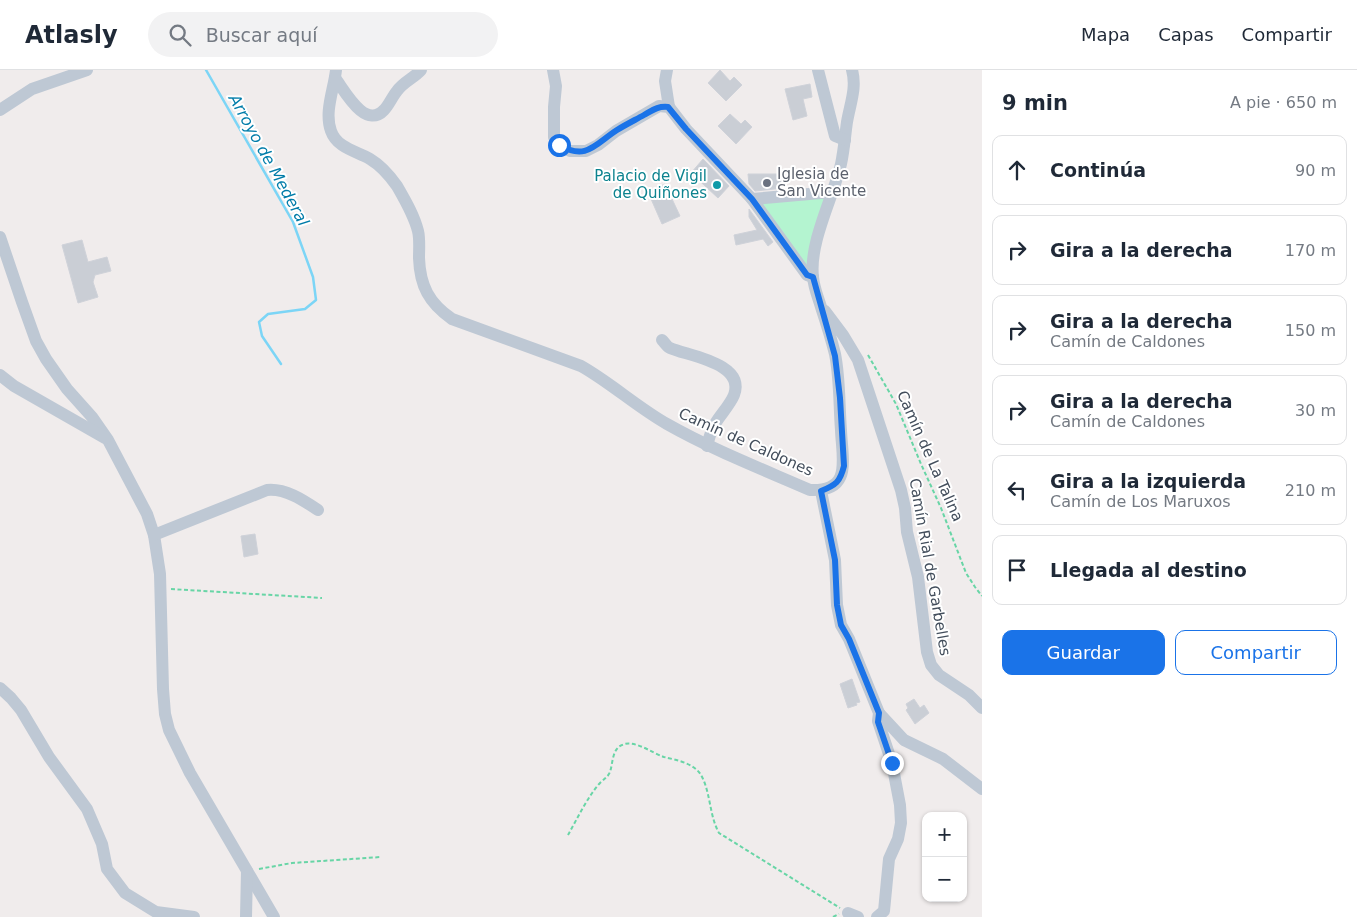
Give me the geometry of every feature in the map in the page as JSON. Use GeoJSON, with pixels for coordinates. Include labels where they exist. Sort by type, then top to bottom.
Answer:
{"type":"FeatureCollection","features":[{"type":"Feature","properties":{"kind":"street"},"geometry":{"type":"LineString","coordinates":[[1,109],[32,90],[87,70]]}},
{"type":"Feature","properties":{"kind":"street"},"geometry":{"type":"LineString","coordinates":[[335,74],[359,110],[366,115],[373,116],[384,110],[398,89],[421,70]]}},
{"type":"Feature","properties":{"kind":"street"},"geometry":{"type":"LineString","coordinates":[[553,70],[556,86],[554,137],[559,145],[570,151],[586,151],[659,106],[668,107]]}},
{"type":"Feature","properties":{"kind":"street"},"geometry":{"type":"LineString","coordinates":[[667,70],[665,81],[668,107],[686,129],[752,199],[807,275],[813,277]]}},
{"type":"Feature","properties":{"kind":"street"},"geometry":{"type":"LineString","coordinates":[[818,70],[835,136],[845,140]]}},
{"type":"Feature","properties":{"kind":"street","name":"Camín de Caldones"},"geometry":{"type":"LineString","coordinates":[[335,74],[328,119],[331,131],[336,141],[346,148],[370,159],[396,185],[412,213],[418,232],[423,283],[428,296],[440,311],[452,319],[581,366],[666,423],[707,446],[810,490],[821,491],[834,486],[842,476],[844,466],[840,398],[835,356],[813,277],[813,264],[823,218],[842,162],[854,87],[852,70]]}},
{"type":"Feature","properties":{"kind":"street"},"geometry":{"type":"LineString","coordinates":[[854,87],[859,70]]}},
{"type":"Feature","properties":{"kind":"street"},"geometry":{"type":"LineString","coordinates":[[752,199],[832,192]]}},
{"type":"Feature","properties":{"kind":"street"},"geometry":{"type":"LineString","coordinates":[[0,237],[25,310],[46,360],[108,440],[147,514],[154,535],[161,588],[163,688],[165,714],[169,730],[190,773],[274,917]]}},
{"type":"Feature","properties":{"kind":"street","name":"Camín Rial de Garbelles"},"geometry":{"type":"LineString","coordinates":[[821,305],[843,335],[858,360],[901,490],[907,532],[918,577],[927,652],[931,665],[938,675],[969,695],[982,708]]}},
{"type":"Feature","properties":{"kind":"street"},"geometry":{"type":"LineString","coordinates":[[662,340],[668,348],[713,362],[730,374],[734,381],[736,387],[733,396],[713,427],[707,446]]}},
{"type":"Feature","properties":{"kind":"street"},"geometry":{"type":"LineString","coordinates":[[0,374],[14,386],[108,440]]}},
{"type":"Feature","properties":{"kind":"street"},"geometry":{"type":"LineString","coordinates":[[154,535],[267,490],[274,489],[299,498],[318,510]]}},
{"type":"Feature","properties":{"kind":"street"},"geometry":{"type":"LineString","coordinates":[[821,491],[835,560],[837,605],[841,625],[849,639],[879,713],[904,740],[943,760],[982,789]]}},
{"type":"Feature","properties":{"kind":"street"},"geometry":{"type":"LineString","coordinates":[[0,688],[21,710],[49,757],[87,809],[102,844],[107,869],[125,893],[156,912],[194,917]]}},
{"type":"Feature","properties":{"kind":"street"},"geometry":{"type":"LineString","coordinates":[[877,917],[884,911],[889,859],[898,839],[901,823],[899,797],[892,763],[878,722],[879,713]]}},
{"type":"Feature","properties":{"kind":"street"},"geometry":{"type":"LineString","coordinates":[[246,917],[247,871]]}},
{"type":"Feature","properties":{"kind":"path","name":"Camín de La Talina"},"geometry":{"type":"LineString","coordinates":[[864,351],[870,358],[896,404],[941,508],[966,573],[982,596]]}},
{"type":"Feature","properties":{"kind":"path"},"geometry":{"type":"LineString","coordinates":[[161,588],[322,598]]}},
{"type":"Feature","properties":{"kind":"path"},"geometry":{"type":"LineString","coordinates":[[568,835],[600,783],[610,772],[618,747],[623,744],[632,743],[656,754],[692,766],[700,774],[713,822],[719,833],[853,915]]}},
{"type":"Feature","properties":{"kind":"path"},"geometry":{"type":"LineString","coordinates":[[247,871],[292,863],[381,857]]}},
{"type":"Feature","properties":{"kind":"green space"},"geometry":{"type":"Polygon","coordinates":[[[832,192],[813,277],[752,199],[832,192]]]}},
{"type":"Feature","properties":{"kind":"building"},"geometry":{"type":"Polygon","coordinates":[[[720,70],[730,81],[734,77],[742,85],[726,101],[708,83],[720,70]]]}},
{"type":"Feature","properties":{"kind":"building"},"geometry":{"type":"Polygon","coordinates":[[[810,84],[812,97],[803,99],[807,116],[793,120],[785,89],[810,84]]]}},
{"type":"Feature","properties":{"kind":"building"},"geometry":{"type":"Polygon","coordinates":[[[730,114],[741,124],[745,120],[752,127],[736,144],[718,126],[730,114]]]}},
{"type":"Feature","properties":{"kind":"building"},"geometry":{"type":"Polygon","coordinates":[[[703,159],[729,186],[718,198],[691,173],[703,159]]]}},
{"type":"Feature","properties":{"kind":"building","name":"Iglesia de San Vicente"},"geometry":{"type":"Polygon","coordinates":[[[748,174],[785,174],[785,188],[755,191],[749,184],[748,174]]]}},
{"type":"Feature","properties":{"kind":"building"},"geometry":{"type":"Polygon","coordinates":[[[665,184],[680,216],[662,224],[648,192],[665,184]]]}},
{"type":"Feature","properties":{"kind":"building"},"geometry":{"type":"Polygon","coordinates":[[[749,209],[773,242],[768,246],[763,239],[736,245],[734,235],[757,230],[749,217],[749,209]]]}},
{"type":"Feature","properties":{"kind":"building"},"geometry":{"type":"Polygon","coordinates":[[[82,240],[88,262],[107,257],[111,271],[95,275],[93,282],[98,297],[78,303],[62,245],[82,240]]]}},
{"type":"Feature","properties":{"kind":"building"},"geometry":{"type":"Polygon","coordinates":[[[255,534],[258,554],[244,557],[241,536],[255,534]]]}},
{"type":"Feature","properties":{"kind":"building"},"geometry":{"type":"Polygon","coordinates":[[[852,679],[860,702],[848,708],[840,684],[852,679]]]}},
{"type":"Feature","properties":{"kind":"building"},"geometry":{"type":"Polygon","coordinates":[[[914,699],[920,708],[924,705],[929,713],[915,724],[906,710],[908,708],[906,704],[914,699]]]}},
{"type":"Feature","properties":{"kind":"waterway","name":"Arroyo de Mederal"},"geometry":{"type":"LineString","coordinates":[[206,70],[293,222],[313,277],[316,300],[305,309],[268,314],[259,322],[262,336],[281,364]]}},
{"type":"Feature","properties":{"kind":"place","name":"Iglesia de San Vicente"},"geometry":{"type":"Point","coordinates":[767,183]}},
{"type":"Feature","properties":{"kind":"place","name":"Palacio de Vigil de Quiñones"},"geometry":{"type":"Point","coordinates":[717,185]}},
{"type":"Feature","properties":{"kind":"route"},"geometry":{"type":"LineString","coordinates":[[559,145],[570,151],[586,151],[659,106],[668,107],[686,129],[752,199],[807,275],[813,277],[835,356],[840,398],[844,466],[842,476],[834,486],[821,491],[835,560],[837,605],[841,625],[849,639],[879,713],[878,722],[892,763]]}}]}
